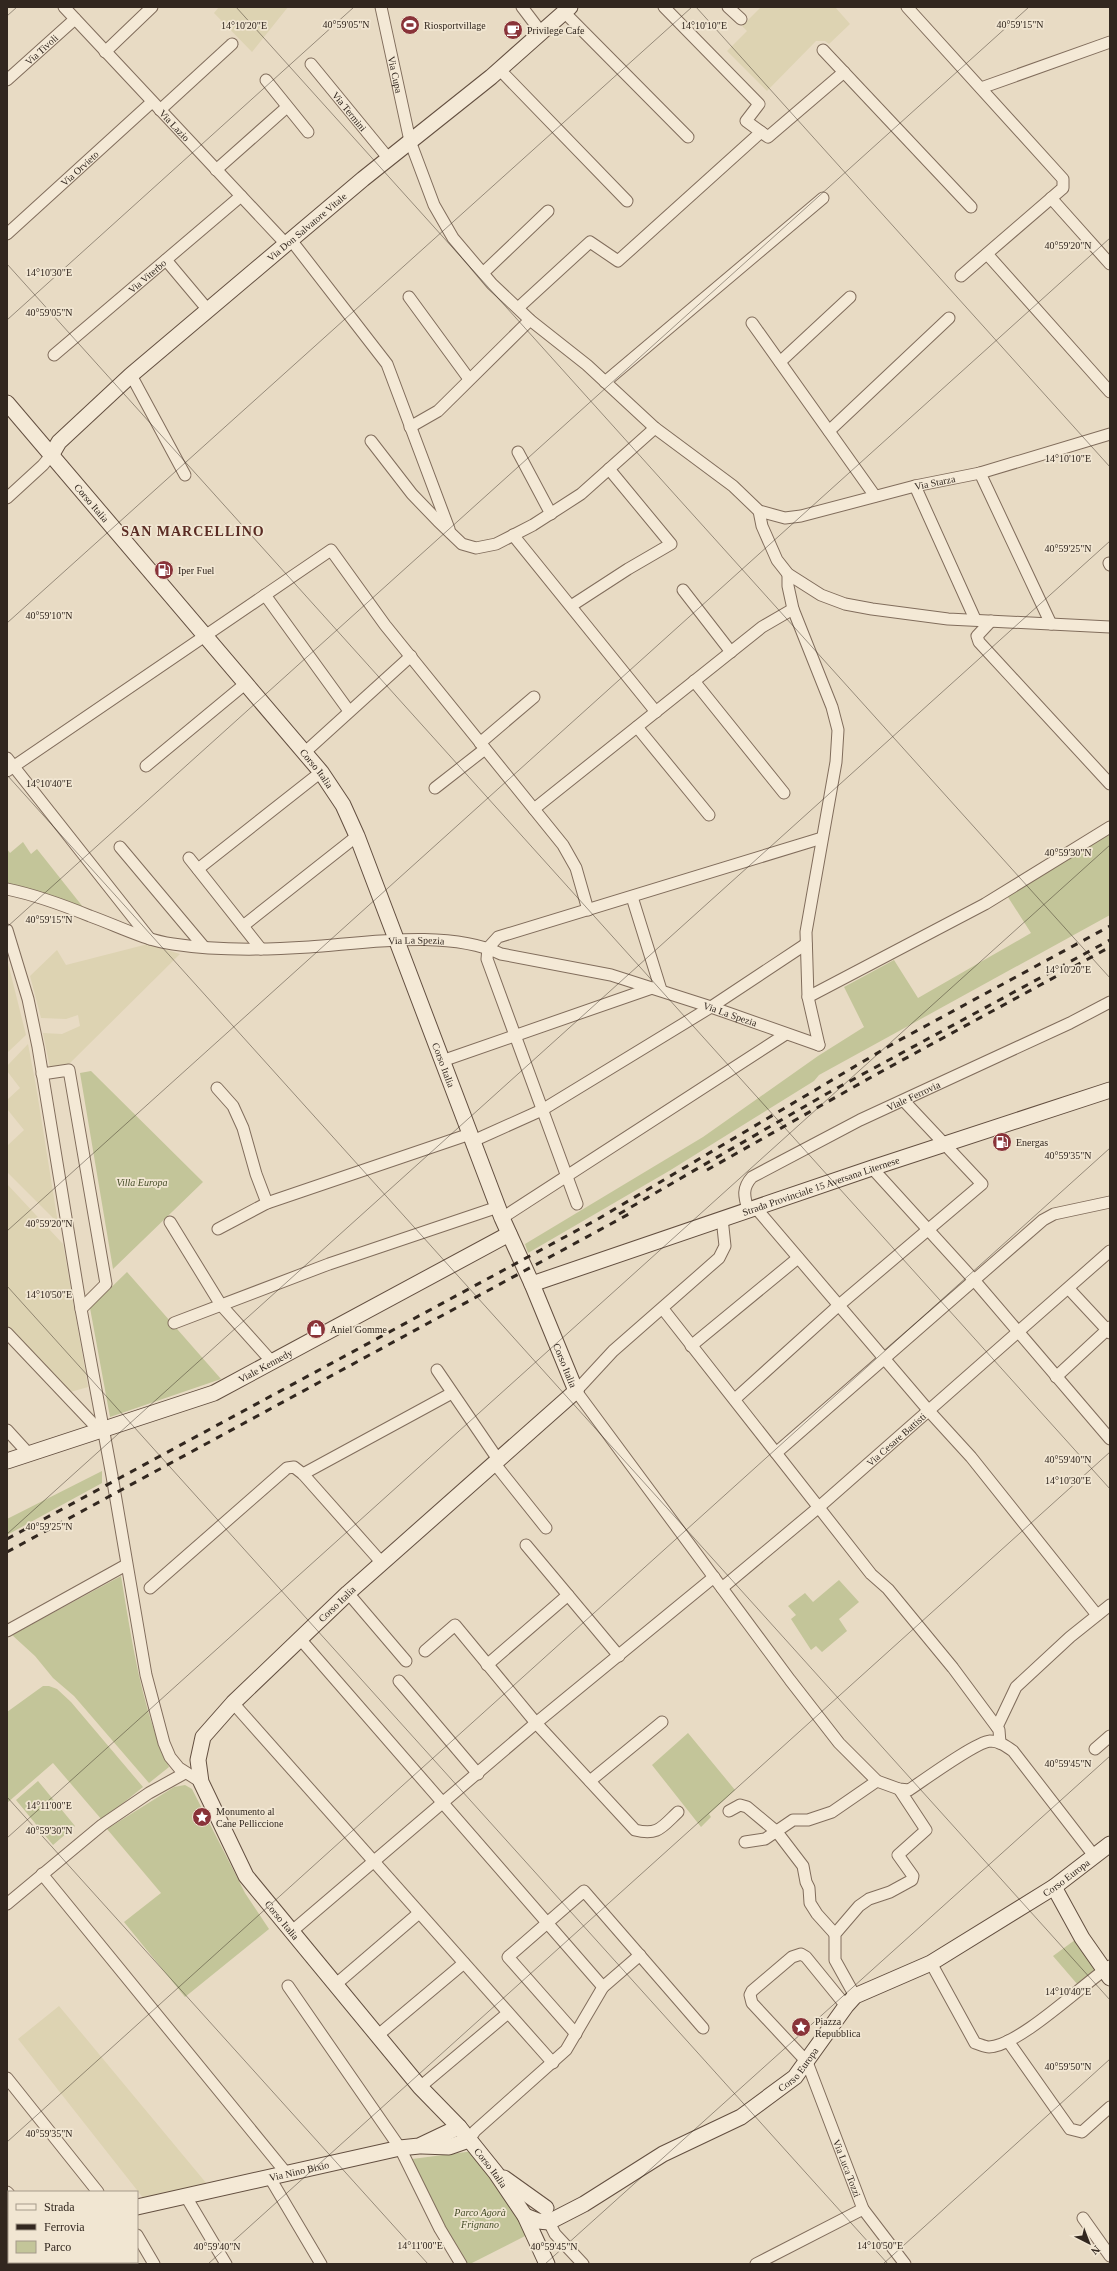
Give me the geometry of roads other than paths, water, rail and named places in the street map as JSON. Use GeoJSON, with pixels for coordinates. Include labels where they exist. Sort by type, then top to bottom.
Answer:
{"type":"FeatureCollection","features":[{"type":"Feature","properties":{"kind":"street","name":"Via Lazio"},"geometry":{"type":"LineString","coordinates":[[64,7],[216,170],[288,242],[387,364],[451,533]]}},
{"type":"Feature","properties":{"kind":"street"},"geometry":{"type":"LineString","coordinates":[[105,52],[152,7]]}},
{"type":"Feature","properties":{"kind":"street","name":"Via Cupa"},"geometry":{"type":"LineString","coordinates":[[381,7],[410,141],[434,205],[453,238],[483,273],[530,320],[605,382],[655,428],[733,486],[759,511]]}},
{"type":"Feature","properties":{"kind":"street"},"geometry":{"type":"LineString","coordinates":[[522,7],[541,32]]}},
{"type":"Feature","properties":{"kind":"street"},"geometry":{"type":"LineString","coordinates":[[664,7],[759,104],[746,121],[768,137],[844,72]]}},
{"type":"Feature","properties":{"kind":"street"},"geometry":{"type":"LineString","coordinates":[[728,7],[741,20]]}},
{"type":"Feature","properties":{"kind":"street"},"geometry":{"type":"LineString","coordinates":[[907,7],[1063,179],[1063,188],[961,276]]}},
{"type":"Feature","properties":{"kind":"street"},"geometry":{"type":"LineString","coordinates":[[567,10],[688,137]]}},
{"type":"Feature","properties":{"kind":"street","name":"Via Don Salvatore Vitale"},"geometry":{"type":"LineString","coordinates":[[52,454],[59,442],[131,376],[389,158],[500,70],[567,10]]}},
{"type":"Feature","properties":{"kind":"street","name":"Via Tivoli"},"geometry":{"type":"LineString","coordinates":[[7,80],[75,19]]}},
{"type":"Feature","properties":{"kind":"street"},"geometry":{"type":"LineString","coordinates":[[980,88],[1110,42]]}},
{"type":"Feature","properties":{"kind":"street"},"geometry":{"type":"LineString","coordinates":[[160,110],[232,44]]}},
{"type":"Feature","properties":{"kind":"street"},"geometry":{"type":"LineString","coordinates":[[823,50],[971,207]]}},
{"type":"Feature","properties":{"kind":"street","name":"Via Termini"},"geometry":{"type":"LineString","coordinates":[[311,64],[389,158]]}},
{"type":"Feature","properties":{"kind":"street"},"geometry":{"type":"LineString","coordinates":[[500,70],[627,201]]}},
{"type":"Feature","properties":{"kind":"street"},"geometry":{"type":"LineString","coordinates":[[266,80],[308,132]]}},
{"type":"Feature","properties":{"kind":"street","name":"Via Orvieto"},"geometry":{"type":"LineString","coordinates":[[7,234],[152,102]]}},
{"type":"Feature","properties":{"kind":"street"},"geometry":{"type":"LineString","coordinates":[[216,170],[287,106]]}},
{"type":"Feature","properties":{"kind":"street"},"geometry":{"type":"LineString","coordinates":[[518,308],[590,242],[618,261],[761,132]]}},
{"type":"Feature","properties":{"kind":"street","name":"Via Viterbo"},"geometry":{"type":"LineString","coordinates":[[54,355],[241,196]]}},
{"type":"Feature","properties":{"kind":"street"},"geometry":{"type":"LineString","coordinates":[[605,382],[823,198]]}},
{"type":"Feature","properties":{"kind":"street"},"geometry":{"type":"LineString","coordinates":[[1051,198],[1110,264]]}},
{"type":"Feature","properties":{"kind":"street"},"geometry":{"type":"LineString","coordinates":[[483,273],[548,211]]}},
{"type":"Feature","properties":{"kind":"street"},"geometry":{"type":"LineString","coordinates":[[987,254],[1110,392]]}},
{"type":"Feature","properties":{"kind":"street"},"geometry":{"type":"LineString","coordinates":[[166,260],[208,310]]}},
{"type":"Feature","properties":{"kind":"street"},"geometry":{"type":"LineString","coordinates":[[409,297],[469,379]]}},
{"type":"Feature","properties":{"kind":"street"},"geometry":{"type":"LineString","coordinates":[[780,362],[850,297]]}},
{"type":"Feature","properties":{"kind":"street"},"geometry":{"type":"LineString","coordinates":[[828,431],[948,318]]}},
{"type":"Feature","properties":{"kind":"street"},"geometry":{"type":"LineString","coordinates":[[410,427],[438,411],[530,320]]}},
{"type":"Feature","properties":{"kind":"street"},"geometry":{"type":"LineString","coordinates":[[752,323],[875,496]]}},
{"type":"Feature","properties":{"kind":"street"},"geometry":{"type":"LineString","coordinates":[[131,376],[185,475]]}},
{"type":"Feature","properties":{"kind":"street","name":"Corso Italia"},"geometry":{"type":"LineString","coordinates":[[7,404],[52,454],[321,772],[343,805],[357,836],[500,1212],[532,1284],[576,1391],[348,1593],[233,1703],[203,1738],[198,1760],[201,1782],[246,1876],[377,2036],[420,2087],[459,2127],[496,2173],[525,2216],[547,2264]]}},
{"type":"Feature","properties":{"kind":"street"},"geometry":{"type":"LineString","coordinates":[[371,441],[412,494],[462,544],[476,548],[496,544],[551,514],[581,494],[655,428]]}},
{"type":"Feature","properties":{"kind":"street","name":"Via Starza"},"geometry":{"type":"LineString","coordinates":[[759,511],[785,518],[801,516],[915,486],[980,473],[1110,434]]}},
{"type":"Feature","properties":{"kind":"street"},"geometry":{"type":"LineString","coordinates":[[518,452],[551,514]]}},
{"type":"Feature","properties":{"kind":"street"},"geometry":{"type":"LineString","coordinates":[[7,498],[43,465],[52,454]]}},
{"type":"Feature","properties":{"kind":"street"},"geometry":{"type":"LineString","coordinates":[[571,606],[628,569],[672,544],[609,469]]}},
{"type":"Feature","properties":{"kind":"street"},"geometry":{"type":"LineString","coordinates":[[980,473],[1051,624]]}},
{"type":"Feature","properties":{"kind":"street"},"geometry":{"type":"LineString","coordinates":[[915,486],[975,619]]}},
{"type":"Feature","properties":{"kind":"street"},"geometry":{"type":"LineString","coordinates":[[759,511],[762,526],[774,553],[788,574],[821,595],[845,604],[948,619],[975,619],[1110,627]]}},
{"type":"Feature","properties":{"kind":"street"},"geometry":{"type":"LineString","coordinates":[[513,535],[656,712]]}},
{"type":"Feature","properties":{"kind":"street"},"geometry":{"type":"LineString","coordinates":[[150,938],[9,765],[205,636],[331,550],[411,656],[563,845],[576,868],[588,910]]}},
{"type":"Feature","properties":{"kind":"street"},"geometry":{"type":"LineString","coordinates":[[788,574],[788,586],[794,609],[832,707],[838,730],[836,762],[822,838],[806,944],[808,997],[985,904],[1110,827]]}},
{"type":"Feature","properties":{"kind":"street"},"geometry":{"type":"LineString","coordinates":[[683,590],[731,652]]}},
{"type":"Feature","properties":{"kind":"street"},"geometry":{"type":"LineString","coordinates":[[265,595],[349,710]]}},
{"type":"Feature","properties":{"kind":"street"},"geometry":{"type":"LineString","coordinates":[[534,810],[762,627],[794,609]]}},
{"type":"Feature","properties":{"kind":"street"},"geometry":{"type":"LineString","coordinates":[[990,621],[977,636],[978,642],[1110,783]]}},
{"type":"Feature","properties":{"kind":"street"},"geometry":{"type":"LineString","coordinates":[[304,753],[349,710],[411,656]]}},
{"type":"Feature","properties":{"kind":"street"},"geometry":{"type":"LineString","coordinates":[[694,681],[784,793]]}},
{"type":"Feature","properties":{"kind":"street"},"geometry":{"type":"LineString","coordinates":[[146,766],[245,684]]}},
{"type":"Feature","properties":{"kind":"street"},"geometry":{"type":"LineString","coordinates":[[435,788],[534,697]]}},
{"type":"Feature","properties":{"kind":"street"},"geometry":{"type":"LineString","coordinates":[[637,727],[709,814]]}},
{"type":"Feature","properties":{"kind":"street"},"geometry":{"type":"LineString","coordinates":[[198,869],[321,772]]}},
{"type":"Feature","properties":{"kind":"street"},"geometry":{"type":"LineString","coordinates":[[243,926],[357,836]]}},
{"type":"Feature","properties":{"kind":"street"},"geometry":{"type":"LineString","coordinates":[[577,1204],[487,959],[488,948],[498,937],[822,838]]}},
{"type":"Feature","properties":{"kind":"street"},"geometry":{"type":"LineString","coordinates":[[120,847],[204,947]]}},
{"type":"Feature","properties":{"kind":"street"},"geometry":{"type":"LineString","coordinates":[[189,858],[261,949]]}},
{"type":"Feature","properties":{"kind":"street","name":"Via La Spezia"},"geometry":{"type":"LineString","coordinates":[[7,889],[30,894],[137,935],[172,944],[204,947],[261,949],[396,940],[462,942],[488,948],[501,954],[611,975],[710,1007],[819,1046],[808,997]]}},
{"type":"Feature","properties":{"kind":"street"},"geometry":{"type":"LineString","coordinates":[[442,1061],[514,1035],[656,989],[632,897]]}},
{"type":"Feature","properties":{"kind":"street"},"geometry":{"type":"LineString","coordinates":[[7,930],[28,999],[42,1074],[101,1430],[146,1675],[164,1743],[170,1757],[185,1773],[201,1782]]}},
{"type":"Feature","properties":{"kind":"street"},"geometry":{"type":"LineString","coordinates":[[218,1229],[267,1203],[471,1138],[542,1110],[710,1007],[806,944]]}},
{"type":"Feature","properties":{"kind":"street","name":"Viale Ferrovia"},"geometry":{"type":"LineString","coordinates":[[751,1209],[743,1194],[746,1183],[752,1177],[860,1120],[904,1101],[1070,1023],[1110,1002]]}},
{"type":"Feature","properties":{"kind":"street"},"geometry":{"type":"LineString","coordinates":[[174,1323],[329,1264],[500,1212],[566,1176],[786,1034]]}},
{"type":"Feature","properties":{"kind":"street"},"geometry":{"type":"LineString","coordinates":[[42,1074],[69,1070],[106,1284],[81,1309]]}},
{"type":"Feature","properties":{"kind":"street"},"geometry":{"type":"LineString","coordinates":[[217,1088],[232,1106],[243,1128],[256,1174],[267,1203]]}},
{"type":"Feature","properties":{"kind":"street","name":"Strada Provinciale 15 Aversana Liternese"},"geometry":{"type":"LineString","coordinates":[[532,1284],[722,1218],[1110,1090]]}},
{"type":"Feature","properties":{"kind":"street"},"geometry":{"type":"LineString","coordinates":[[735,1399],[838,1306],[982,1184],[904,1101]]}},
{"type":"Feature","properties":{"kind":"street"},"geometry":{"type":"LineString","coordinates":[[872,1168],[974,1280],[1110,1439]]}},
{"type":"Feature","properties":{"kind":"street"},"geometry":{"type":"LineString","coordinates":[[776,1453],[974,1280],[1049,1217],[1054,1214],[1110,1202]]}},
{"type":"Feature","properties":{"kind":"street"},"geometry":{"type":"LineString","coordinates":[[751,1209],[798,1258],[990,1480],[1097,1615]]}},
{"type":"Feature","properties":{"kind":"street"},"geometry":{"type":"LineString","coordinates":[[722,1218],[725,1246],[723,1252],[663,1309],[613,1351],[576,1391],[839,1743],[877,1781],[899,1789],[909,1790],[965,1753],[989,1741],[1000,1743],[1012,1751],[1095,1857]]}},
{"type":"Feature","properties":{"kind":"street"},"geometry":{"type":"LineString","coordinates":[[170,1222],[222,1305],[272,1363]]}},
{"type":"Feature","properties":{"kind":"street","name":"Viale Kennedy"},"geometry":{"type":"LineString","coordinates":[[7,1461],[214,1393],[509,1234]]}},
{"type":"Feature","properties":{"kind":"street","name":"Via Cesare Battisti"},"geometry":{"type":"LineString","coordinates":[[722,1588],[819,1507],[1069,1289],[1110,1251]]}},
{"type":"Feature","properties":{"kind":"street"},"geometry":{"type":"LineString","coordinates":[[691,1346],[798,1258]]}},
{"type":"Feature","properties":{"kind":"street"},"geometry":{"type":"LineString","coordinates":[[1056,1377],[1109,1330],[1069,1289]]}},
{"type":"Feature","properties":{"kind":"street"},"geometry":{"type":"LineString","coordinates":[[663,1309],[871,1574],[888,1589],[948,1662],[999,1730],[1000,1743]]}},
{"type":"Feature","properties":{"kind":"street"},"geometry":{"type":"LineString","coordinates":[[7,1333],[101,1430]]}},
{"type":"Feature","properties":{"kind":"street"},"geometry":{"type":"LineString","coordinates":[[437,1370],[497,1462],[546,1528]]}},
{"type":"Feature","properties":{"kind":"street"},"geometry":{"type":"LineString","coordinates":[[303,1474],[452,1393]]}},
{"type":"Feature","properties":{"kind":"street"},"geometry":{"type":"LineString","coordinates":[[7,1430],[28,1453]]}},
{"type":"Feature","properties":{"kind":"street"},"geometry":{"type":"LineString","coordinates":[[150,1588],[287,1468],[294,1467],[303,1474],[382,1563]]}},
{"type":"Feature","properties":{"kind":"street"},"geometry":{"type":"LineString","coordinates":[[526,1545],[619,1656]]}},
{"type":"Feature","properties":{"kind":"street"},"geometry":{"type":"LineString","coordinates":[[7,1631],[126,1565]]}},
{"type":"Feature","properties":{"kind":"street"},"geometry":{"type":"LineString","coordinates":[[291,1932],[374,1863],[536,1723],[714,1577]]}},
{"type":"Feature","properties":{"kind":"street"},"geometry":{"type":"LineString","coordinates":[[348,1593],[406,1661]]}},
{"type":"Feature","properties":{"kind":"street"},"geometry":{"type":"LineString","coordinates":[[487,1665],[568,1595]]}},
{"type":"Feature","properties":{"kind":"street"},"geometry":{"type":"LineString","coordinates":[[997,1727],[1016,1687],[1070,1636],[1110,1605]]}},
{"type":"Feature","properties":{"kind":"street"},"geometry":{"type":"LineString","coordinates":[[425,1651],[455,1625],[536,1723],[635,1830],[648,1834],[657,1831],[678,1812]]}},
{"type":"Feature","properties":{"kind":"street"},"geometry":{"type":"LineString","coordinates":[[300,1640],[442,1804],[547,1921],[603,1987]]}},
{"type":"Feature","properties":{"kind":"street"},"geometry":{"type":"LineString","coordinates":[[399,1681],[478,1774]]}},
{"type":"Feature","properties":{"kind":"street"},"geometry":{"type":"LineString","coordinates":[[233,1703],[553,2063]]}},
{"type":"Feature","properties":{"kind":"street"},"geometry":{"type":"LineString","coordinates":[[590,1781],[662,1722]]}},
{"type":"Feature","properties":{"kind":"street"},"geometry":{"type":"LineString","coordinates":[[1095,1749],[1110,1736]]}},
{"type":"Feature","properties":{"kind":"street"},"geometry":{"type":"LineString","coordinates":[[7,1904],[102,1825],[149,1794],[185,1773]]}},
{"type":"Feature","properties":{"kind":"street"},"geometry":{"type":"LineString","coordinates":[[746,1842],[765,1839],[778,1832],[793,1820],[808,1820],[832,1812],[877,1781]]}},
{"type":"Feature","properties":{"kind":"street"},"geometry":{"type":"LineString","coordinates":[[851,2001],[835,1960],[835,1934],[859,1906],[869,1899],[890,1892],[912,1880],[913,1876],[898,1855],[926,1830],[899,1789]]}},
{"type":"Feature","properties":{"kind":"street"},"geometry":{"type":"LineString","coordinates":[[729,1811],[740,1805],[747,1807],[778,1832],[804,1866],[806,1882],[809,1888],[810,1903],[817,1914],[835,1934]]}},
{"type":"Feature","properties":{"kind":"street","name":"Corso Europa"},"geometry":{"type":"LineString","coordinates":[[566,2214],[663,2154],[741,2117],[795,2077],[851,2001],[931,1963],[1054,1887],[1110,1844]]}},
{"type":"Feature","properties":{"kind":"street"},"geometry":{"type":"LineString","coordinates":[[42,1874],[287,2174]]}},
{"type":"Feature","properties":{"kind":"street"},"geometry":{"type":"LineString","coordinates":[[931,1963],[975,2043],[989,2047],[1008,2041],[1037,2023],[1108,1972],[1082,1938],[1054,1887]]}},
{"type":"Feature","properties":{"kind":"street"},"geometry":{"type":"LineString","coordinates":[[576,2034],[508,1956],[547,1921],[584,1891],[703,2028]]}},
{"type":"Feature","properties":{"kind":"street"},"geometry":{"type":"LineString","coordinates":[[335,1985],[419,1913]]}},
{"type":"Feature","properties":{"kind":"street"},"geometry":{"type":"LineString","coordinates":[[807,2062],[752,2002],[751,1993],[792,1957],[800,1954],[806,1957],[851,2001]]}},
{"type":"Feature","properties":{"kind":"street"},"geometry":{"type":"LineString","coordinates":[[419,2146],[449,2147],[469,2140],[475,2131],[566,2050],[603,1987],[640,1955]]}},
{"type":"Feature","properties":{"kind":"street"},"geometry":{"type":"LineString","coordinates":[[377,2036],[464,1963]]}},
{"type":"Feature","properties":{"kind":"street"},"geometry":{"type":"LineString","coordinates":[[288,1986],[400,2148],[440,2230],[461,2264]]}},
{"type":"Feature","properties":{"kind":"street"},"geometry":{"type":"LineString","coordinates":[[420,2087],[508,2013]]}},
{"type":"Feature","properties":{"kind":"street"},"geometry":{"type":"LineString","coordinates":[[1008,2041],[1070,2129],[1082,2132],[1110,2108]]}},
{"type":"Feature","properties":{"kind":"street","name":"Via Luca Tozzi"},"geometry":{"type":"LineString","coordinates":[[807,2062],[864,2209],[905,2264]]}},
{"type":"Feature","properties":{"kind":"street"},"geometry":{"type":"LineString","coordinates":[[7,2078],[97,2191]]}},
{"type":"Feature","properties":{"kind":"street","name":"Via Nino Bixio"},"geometry":{"type":"LineString","coordinates":[[138,2207],[400,2148],[419,2146],[459,2127]]}},
{"type":"Feature","properties":{"kind":"street"},"geometry":{"type":"LineString","coordinates":[[496,2173],[546,2208],[566,2214]]}},
{"type":"Feature","properties":{"kind":"street"},"geometry":{"type":"LineString","coordinates":[[270,2178],[321,2264]]}},
{"type":"Feature","properties":{"kind":"street"},"geometry":{"type":"LineString","coordinates":[[185,2195],[226,2264]]}},
{"type":"Feature","properties":{"kind":"street"},"geometry":{"type":"LineString","coordinates":[[525,2216],[534,2209],[546,2208]]}},
{"type":"Feature","properties":{"kind":"street"},"geometry":{"type":"LineString","coordinates":[[756,2264],[864,2209]]}},
{"type":"Feature","properties":{"kind":"street"},"geometry":{"type":"LineString","coordinates":[[525,2216],[538,2221],[549,2222],[566,2214]]}},
{"type":"Feature","properties":{"kind":"street"},"geometry":{"type":"LineString","coordinates":[[1083,2218],[1110,2256]]}},
{"type":"Feature","properties":{"kind":"street"},"geometry":{"type":"LineString","coordinates":[[538,2245],[549,2222]]}},
{"type":"Feature","properties":{"kind":"street"},"geometry":{"type":"LineString","coordinates":[[549,2222],[555,2234],[583,2264]]}},
{"type":"Feature","properties":{"kind":"street"},"geometry":{"type":"LineString","coordinates":[[138,2237],[154,2264]]}},
{"type":"Feature","properties":{"kind":"railway"},"geometry":{"type":"LineString","coordinates":[[7,1539],[598,1219],[896,1042],[1110,926]]}},
{"type":"Feature","properties":{"kind":"railway"},"geometry":{"type":"LineString","coordinates":[[619,1214],[828,1093],[1110,940]]}},
{"type":"Feature","properties":{"kind":"railway"},"geometry":{"type":"LineString","coordinates":[[707,1170],[875,1075],[1110,947]]}},
{"type":"Feature","properties":{"kind":"railway"},"geometry":{"type":"LineString","coordinates":[[7,1552],[629,1214]]}},
{"type":"Feature","properties":{"kind":"place","name":"Riosportvillage"},"geometry":{"type":"Point","coordinates":[410,25]}},
{"type":"Feature","properties":{"kind":"place","name":"Privilege Cafe"},"geometry":{"type":"Point","coordinates":[513,30]}},
{"type":"Feature","properties":{"kind":"place","name":"Iper Fuel"},"geometry":{"type":"Point","coordinates":[164,570]}},
{"type":"Feature","properties":{"kind":"place","name":"Energas"},"geometry":{"type":"Point","coordinates":[1002,1142]}},
{"type":"Feature","properties":{"kind":"place","name":"Aniel Gomme"},"geometry":{"type":"Point","coordinates":[316,1329]}},
{"type":"Feature","properties":{"kind":"place","name":"Monumento al Cane Pelliccione"},"geometry":{"type":"Point","coordinates":[202,1817]}},
{"type":"Feature","properties":{"kind":"place","name":"Piazza Repubblica"},"geometry":{"type":"Point","coordinates":[801,2027]}},
{"type":"Feature","properties":{"kind":"district","name":"SAN MARCELLINO"},"geometry":{"type":"Point","coordinates":[193,531]}},
{"type":"Feature","properties":{"kind":"park label","name":"Villa Europa"},"geometry":{"type":"Point","coordinates":[142,1182]}},
{"type":"Feature","properties":{"kind":"park label","name":"Parco Agorà Frignano"},"geometry":{"type":"Point","coordinates":[480,2218]}}]}
